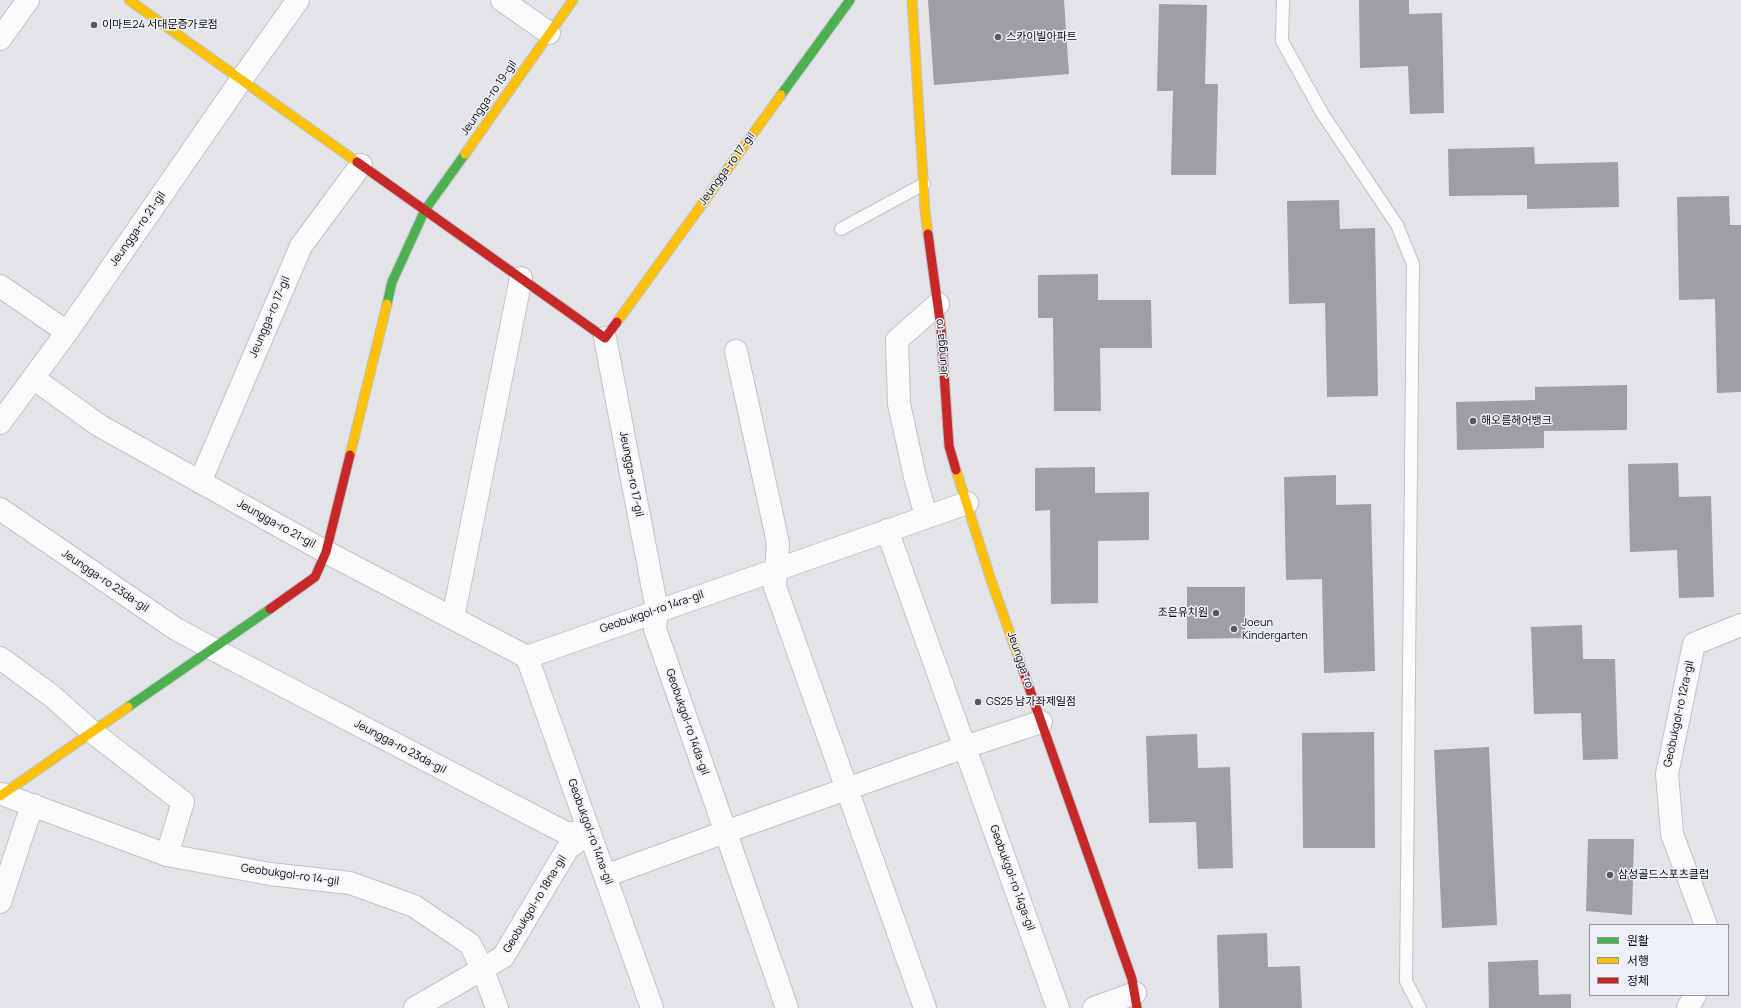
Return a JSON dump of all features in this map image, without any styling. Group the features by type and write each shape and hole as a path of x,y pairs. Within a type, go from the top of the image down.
{"street":[{"path":"0,39 28,0"},
{"path":"129,0 605,338"},
{"name":"Jeungga-ro 21-gil","path":"0,423 67,332 298,0"},
{"path":"502,0 550,33"},
{"name":"Jeungga-ro 19-gil","path":"425,210 573,0"},
{"name":"Jeungga-ro 17-gil","path":"657,610 605,338 850,0"},
{"name":"Jeungga-ro","path":"912,0 925,210 942,329 949,446 991,580 1132,979 1136,1001"},
{"name":"Jeungga-ro 17-gil","path":"200,482 301,246 362,165"},
{"path":"1,794 213,649 315,577 326,552 392,282 425,210"},
{"path":"453,618 522,278"},
{"path":"0,286 67,332"},
{"name":"Jeungga-ro","path":"926,516 915,476 899,404 897,340 938,304"},
{"path":"736,351 778,543 775,587 846,790 925,1008"},
{"name":"Jeungga-ro 21-gil","path":"33,378 100,426 326,552 527,657"},
{"name":"Geobukgol-ro 14ra-gil","path":"527,657 657,610 967,503"},
{"name":"Jeungga-ro 23da-gil","path":"0,509 176,629 566,833 590,833"},
{"path":"887,530 965,747"},
{"name":"Geobukgol-ro 14da-gil","path":"657,610 655,629 725,832"},
{"name":"Geobukgol-ro 12ra-gil","path":"1706,924 1672,834 1667,774 1694,644 1741,625"},
{"name":"Geobukgol-ro 14na-gil","path":"527,657 652,1008"},
{"path":"0,658 52,696 91,732 183,802 168,855"},
{"path":"605,876 965,747 1041,722"},
{"name":"Geobukgol-ro 14ga-gil","path":"965,747 1058,1008"},
{"name":"Geobukgol-ro 14-gil","path":"1,794 168,855 270,874 350,883 414,906 470,944 483,970 497,1008"},
{"path":"0,902 27,820 34,805"},
{"path":"725,832 787,1008"},
{"name":"Geobukgol-ro 18na-gil","path":"415,1008 483,970 503,957 568,848 590,833"},
{"path":"1688,1008 1694,996"},
{"path":"1094,1008 1136,1001"}],"lane":[{"path":"1283,0 1282,40 1322,114 1397,225 1413,264 1406,981 1420,1008"},
{"path":"841,229 924,184"}],"building":[{"name":"스카이빌아파트","path":"928,0 1064,0 1069,74 934,85"},
{"path":"1359,0 1409,0 1409,14 1442,13 1444,113 1410,114 1408,66 1360,68"},
{"path":"1159,4 1207,5 1205,84 1218,84 1216,175 1171,175 1173,91 1157,91"},
{"path":"1534,147 1535,164 1618,162 1619,207 1527,209 1527,195 1449,196 1448,149"},
{"path":"1729,196 1730,225 1741,225 1741,392 1717,393 1715,299 1679,300 1677,197"},
{"path":"1339,200 1340,229 1375,228 1378,396 1327,397 1325,303 1289,304 1287,201"},
{"path":"1098,274 1098,300 1151,300 1152,348 1100,348 1101,411 1054,411 1053,318 1038,318 1038,275"},
{"path":"1627,385 1627,430 1544,431 1544,448 1457,450 1456,402 1535,400 1535,387"},
{"path":"1678,463 1679,497 1711,496 1714,597 1679,598 1677,550 1630,552 1628,464"},
{"path":"1095,467 1095,493 1149,492 1149,540 1098,541 1098,603 1051,604 1050,510 1035,511 1035,468"},
{"path":"1336,475 1336,505 1371,504 1375,671 1324,673 1322,579 1286,580 1284,477"},
{"name":"조은유치원","path":"1187,587 1245,587 1245,638 1187,639"},
{"path":"1582,625 1583,659 1615,659 1618,759 1583,760 1581,713 1534,714 1531,627"},
{"path":"1374,732 1375,848 1303,848 1302,733"},
{"path":"1197,734 1198,768 1230,767 1233,868 1198,869 1196,822 1149,823 1146,736"},
{"path":"1489,747 1497,925 1442,928 1434,750"},
{"name":"삼성골드스포츠클럽","path":"1588,839 1634,839 1632,915 1586,911"},
{"path":"1267,933 1268,967 1300,966 1302,1008 1219,1008 1217,935"},
{"path":"1538,960 1539,995 1571,994 1571,1008 1489,1008 1488,962"}],"traffic: fast":[{"path":"781,95 850,0"},
{"path":"387,304 392,282 425,210 465,154"},
{"path":"128,707 270,609"}],"traffic: slow":[{"path":"129,0 357,162"},
{"path":"465,154 573,0"},
{"path":"912,0 925,210 928,234"},
{"path":"617,322 781,95"},
{"path":"350,455 387,304"},
{"path":"956,470 991,580 1019,659"},
{"path":"0,796 128,707"}],"traffic: jam":[{"path":"357,162 605,338 617,322"},
{"path":"928,234 941,329 949,446 956,470"},
{"path":"270,609 315,577 326,552 350,455"},
{"path":"1019,659 1132,979 1137,1008"}],"place":[{"name":"이마트24 서대문증가로점","path":"94,25"},
{"name":"스카이빌아파트","path":"998,37"},
{"name":"해오름헤어뱅크","path":"1473,421"},
{"name":"조은유치원","path":"1216,613"},
{"name":"Joeun Kindergarten","path":"1234,629"},
{"name":"GS25 남가좌제일점","path":"978,702"},
{"name":"삼성골드스포츠클럽","path":"1610,875"}]}
